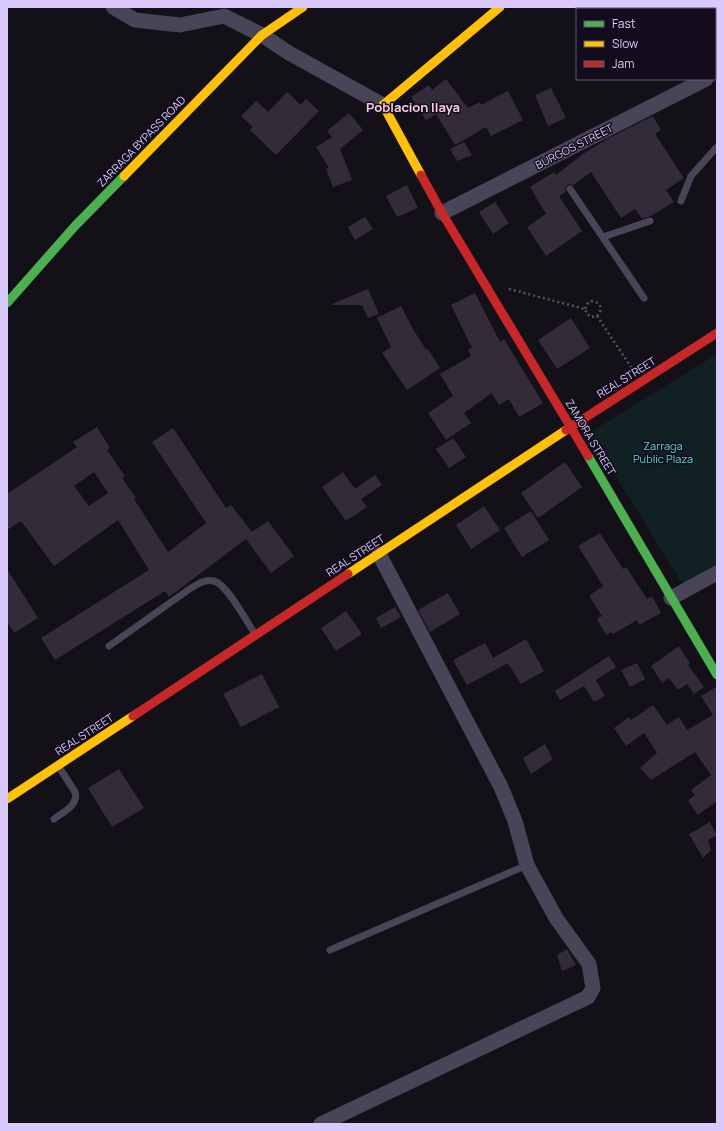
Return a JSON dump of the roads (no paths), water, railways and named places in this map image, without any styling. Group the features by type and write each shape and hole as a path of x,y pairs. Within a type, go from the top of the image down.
{"main road":[{"name":"ZARRAGA BYPASS ROAD","path":"7,303 75,226 262,35 303,7"},
{"path":"383,105 500,7"},
{"name":"ZAMORA STREET","path":"383,105 442,213 571,426 717,675"},
{"name":"REAL STREET","path":"7,799 571,426 717,333"}],"street":[{"path":"113,7 135,20 180,25 221,14 262,35 289,53 383,105"},
{"name":"BURGOS STREET","path":"442,213 704,80"},
{"path":"321,1124 588,997 593,988 590,964 556,918 527,865 515,821 501,787 379,554"},
{"path":"671,598 717,573"}],"lane":[{"path":"680,201 691,176 716,148"},
{"path":"570,189 644,298"},
{"path":"602,237 650,222"},
{"path":"109,646 203,581 215,581 227,590 256,635"},
{"path":"54,819 75,803 77,796 58,766"},
{"path":"330,950 527,865"}],"district":[{"name":"Poblacion Ilaya","path":"413,107"}],"park label":[{"name":"Zarraga Public Plaza","path":"663,451"}]}
